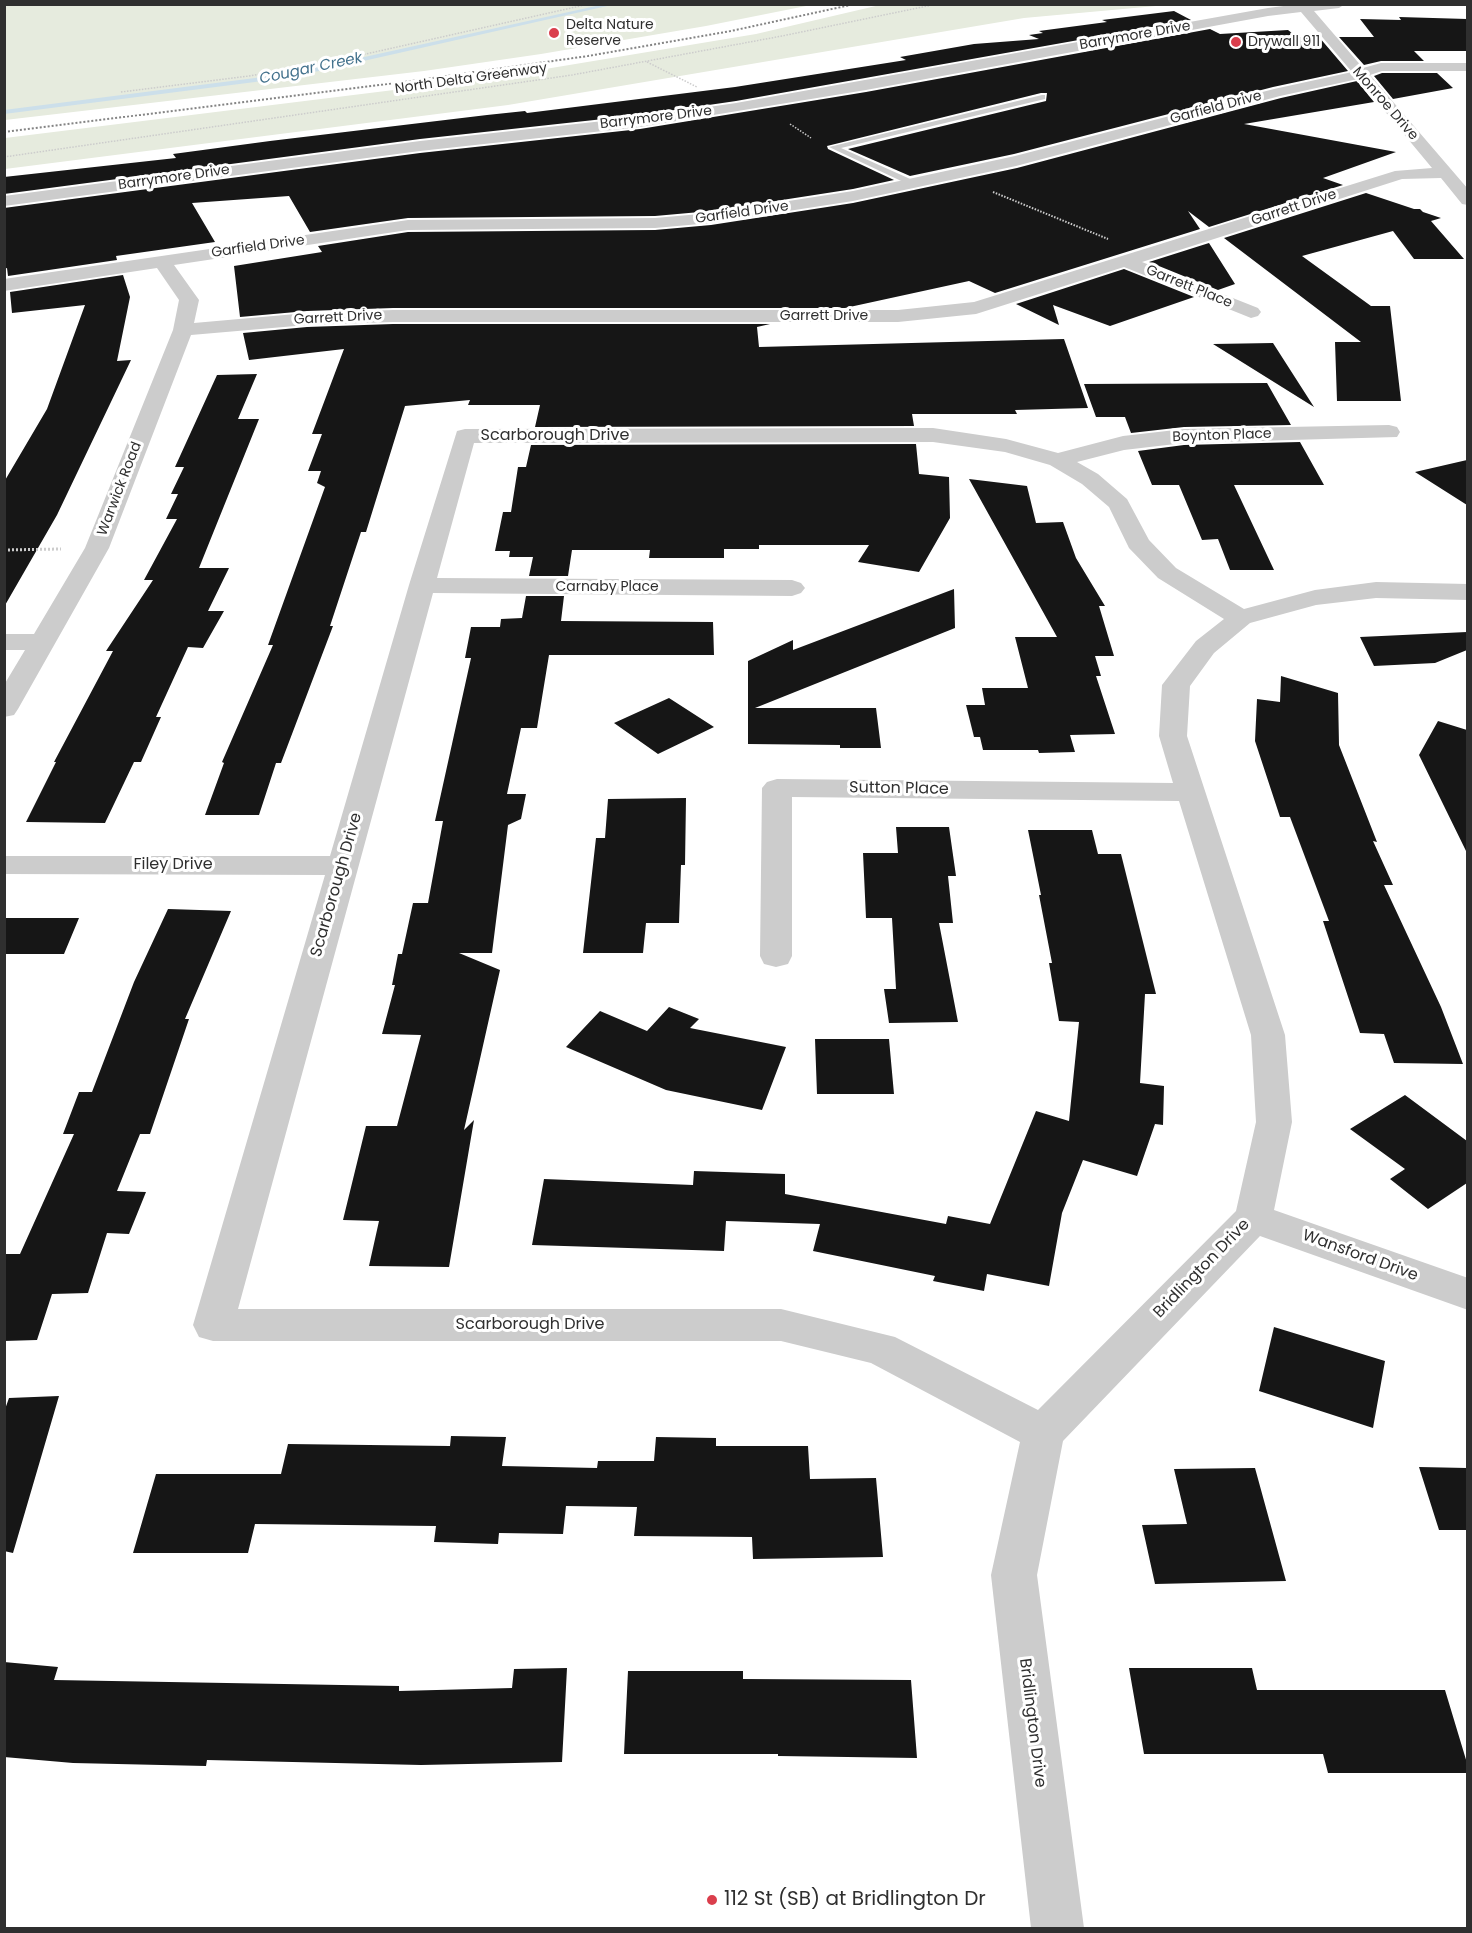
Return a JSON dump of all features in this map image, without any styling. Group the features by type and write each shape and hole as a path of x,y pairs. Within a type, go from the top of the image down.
{"street":[{"name":"Barrymore Drive","path":"4,201 420,146 640,122 715,111 866,86 1268,12 1339,4"},
{"name":"Monroe Drive","path":"1304,8 1467,200"},
{"name":"Garfield Drive","path":"4,285 408,225 655,223 711,218 853,196 1016,161 1279,92 1344,80 1381,67 1467,67"},
{"name":"Garrett Drive","path":"183,330 307,319 393,316 898,316 976,308 1401,174 1444,173"},
{"name":"Warwick Road","path":"4,709 97,548 183,330 189,300 162,261"},
{"name":"Garrett Place","path":"1127,262 1251,312"},
{"name":"Boynton Place","path":"1058,460 1123,443 1184,436 1389,432"},
{"name":"Scarborough Drive","path":"1043,1433 880,1349 781,1325 213,1325 465,436 933,435 1006,446 1058,460 1090,478 1119,504 1138,543 1167,573 1240,618"},
{"name":"Carnaby Place","path":"422,585 792,588"},
{"name":"Bridlington Drive","path":"1057,1929 1014,1575 1043,1433 1253,1218 1261,1191 1274,1122 1268,1035 1173,736 1176,685 1205,647 1240,618 1315,598 1376,590 1467,592"},
{"path":"4,642 43,642"},
{"name":"Sutton Place","path":"776,956 777,788 1189,792"},
{"name":"Filey Drive","path":"4,865 342,866"},
{"name":"Wansford Drive","path":"1253,1218 1467,1294"}],"lane":[{"path":"914,183 833,147 1042,97"}],"path":[{"path":"121,92 249,76 348,58 589,4"},
{"name":"North Delta Greenway","path":"4,157 253,123 572,75 937,4"},
{"path":"647,61 672,75"},
{"path":"786,122 814,140"},
{"path":"987,190 1116,242"},
{"path":"4,550 69,549"}],"shaded area":[{"path":"4,5 811,5 706,26 424,71 5,120"},
{"path":"880,5 1167,5 1024,18 508,105 5,169 5,138 491,78 756,34"}],"building":[{"path":"1174,11 1191,20 736,101 640,115 420,139 4,194 4,177 176,158 173,154 270,141 487,115 525,111 527,113 735,87 906,60 900,57 974,44 1039,39 1029,35 1043,33 1039,31 1107,22 1102,20"},
{"path":"1399,17 1467,19 1467,51 1414,51 1424,61 1381,61 1364,65 1339,37 1374,37 1360,19 1401,20"},
{"path":"1210,29 1220,34 1288,30 1297,37 1319,37 1348,71 1273,87 1014,154 910,176 848,149 1046,101 1047,93 1041,93 827,146 828,149 894,180 853,189 711,211 655,216 408,218 310,232 289,196 192,203 215,242 116,256 117,260 8,276 7,268 4,269 4,208 420,153 640,129 866,92"},
{"path":"1382,73 1437,73 1453,88 1393,99 1374,76"},
{"path":"1357,81 1374,102 1244,124 1396,152 1323,178 1343,185 1209,227 1188,211 1200,229 995,293 969,281 845,308 393,308 307,311 240,317 234,266 322,252 318,246 408,232 655,230 711,225 853,203 1017,168 1281,98"},
{"path":"1366,193 1420,209 1441,218 1431,221 1464,259 1414,259 1393,231 1302,256 1371,306 1390,306 1401,401 1337,401 1335,342 1361,342 1224,238"},
{"path":"1209,243 1235,284 1218,290 1149,262"},
{"path":"1124,269 1194,297 1110,326 1053,305 1059,325 1016,304"},
{"path":"123,275 130,297 117,361 131,360 57,515 4,607 4,482 47,409 85,305 12,313 10,292"},
{"path":"393,324 770,324 757,327 759,347 1064,339 1088,408 1015,410 1017,414 912,414 914,426 535,427 540,405 468,405 470,400 405,406 366,532 361,532 330,626 333,626 281,763 276,763 259,815 205,815 224,763 222,762 273,645 268,645 325,487 317,483 321,471 308,471 322,434 312,434 344,349 249,360 243,333 307,327"},
{"path":"1273,343 1314,407 1213,344"},
{"path":"257,374 238,419 259,419 199,568 229,568 208,611 224,611 203,648 188,647 156,717 161,717 141,762 134,762 105,823 26,822 56,762 54,762 113,651 106,651 153,580 144,580 177,519 166,519 178,494 171,494 184,467 175,467 217,375"},
{"path":"1267,383 1291,425 1184,427 1131,433 1125,417 1096,417 1084,384"},
{"path":"1300,442 1324,485 1234,485 1274,570 1230,570 1218,539 1202,540 1179,485 1152,485 1138,451 1184,445"},
{"path":"916,444 919,474 949,477 950,518 919,572 858,562 869,545 759,545 759,549 724,549 724,558 649,558 650,550 572,550 568,576 529,576 533,557 509,557 510,551 495,551 503,512 511,512 518,467 526,467 531,445"},
{"path":"1467,460 1467,505 1415,472"},
{"path":"969,479 1027,486 1036,523 1063,522 1076,558 1105,606 1099,606 1114,656 1095,656 1101,676 1096,676 1115,734 1070,735 1075,752 1039,753 1038,750 983,750 980,737 974,737 966,705 985,705 982,688 1028,688 1015,637 1057,637"},
{"path":"954,589 955,628 755,708 876,708 881,748 748,744 748,661 793,640 793,650"},
{"path":"526,596 564,596 561,621 713,622 714,655 549,655 537,728 521,728 507,794 526,794 521,819 508,825 492,953 459,953 500,970 464,1130 474,1120 449,1267 369,1266 379,1221 343,1220 366,1126 397,1126 421,1035 382,1034 395,985 392,985 398,954 402,954 413,903 428,903 443,821 435,821 471,658 465,658 471,627 500,627 501,619 522,618"},
{"path":"1467,632 1467,650 1435,663 1374,666 1360,637"},
{"path":"1281,676 1338,693 1339,745 1377,842 1373,841 1393,885 1384,885 1441,1007 1463,1064 1394,1063 1384,1034 1360,1033 1323,921 1329,921 1290,817 1280,817 1255,741 1257,699 1280,702"},
{"path":"669,698 714,727 658,754 614,723"},
{"path":"1438,721 1467,730 1467,853 1419,755"},
{"path":"686,798 685,865 681,865 679,923 646,923 643,953 583,953 596,838 605,838 608,799"},
{"path":"896,827 949,827 956,876 948,876 953,923 939,923 958,1022 889,1023 884,989 896,989 892,918 866,918 863,853 898,853"},
{"path":"1028,830 1092,830 1098,854 1121,854 1156,994 1145,994 1140,1083 1164,1086 1163,1125 1155,1124 1137,1176 1083,1160 1062,1213 1049,1286 987,1274 984,1291 933,1281 935,1276 813,1251 820,1224 726,1221 724,1251 532,1245 544,1179 693,1185 694,1171 785,1174 785,1194 946,1224 948,1216 990,1224 1036,1111 1069,1121 1079,1022 1059,1021 1049,963 1052,963 1039,895 1041,895"},
{"path":"168,909 231,911 185,1019 189,1019 150,1134 140,1134 117,1191 146,1192 129,1234 107,1233 88,1293 52,1294 37,1340 4,1341 4,1254 20,1254 74,1134 63,1134 79,1092 92,1092 134,982"},
{"path":"4,918 79,918 64,954 4,954"},
{"path":"669,1007 699,1019 690,1028 786,1047 762,1110 666,1090 566,1047 600,1011 647,1031"},
{"path":"815,1039 889,1039 894,1094 817,1094"},
{"path":"1405,1095 1467,1141 1467,1183 1428,1209 1390,1179 1405,1169 1350,1129"},
{"path":"1274,1327 1385,1361 1373,1428 1259,1391"},
{"path":"59,1396 13,1553 4,1551 4,1412 9,1398"},
{"path":"451,1436 506,1437 502,1466 597,1468 598,1461 654,1461 656,1437 716,1438 716,1446 808,1446 810,1479 876,1478 883,1557 753,1559 752,1537 634,1536 637,1507 566,1506 563,1534 499,1533 498,1544 434,1542 436,1526 255,1524 248,1553 133,1553 156,1474 281,1474 288,1444 450,1446"},
{"path":"1419,1467 1467,1468 1467,1530 1439,1530"},
{"path":"1255,1468 1286,1581 1155,1584 1142,1525 1187,1524 1174,1469"},
{"path":"4,1662 58,1667 54,1680 399,1686 399,1691 512,1688 514,1669 567,1668 562,1762 421,1765 207,1760 206,1766 73,1763 4,1757"},
{"path":"1129,1668 1252,1668 1257,1690 1445,1690 1467,1763 1467,1773 1328,1773 1323,1754 1144,1754"},
{"path":"628,1671 743,1671 743,1679 911,1680 917,1758 778,1756 778,1754 624,1754"}],"waterway":[{"name":"Cougar Creek","path":"4,112 255,80 319,69 614,4"}],"railway":[{"path":"4,132 404,82 588,56 731,31 855,4"}],"place":[{"name":"Delta Nature Reserve","path":"554,33"},
{"name":"Drywall 911","path":"1236,42"},
{"name":"112 St (SB) at Bridlington Dr","path":"712,1900"}]}
